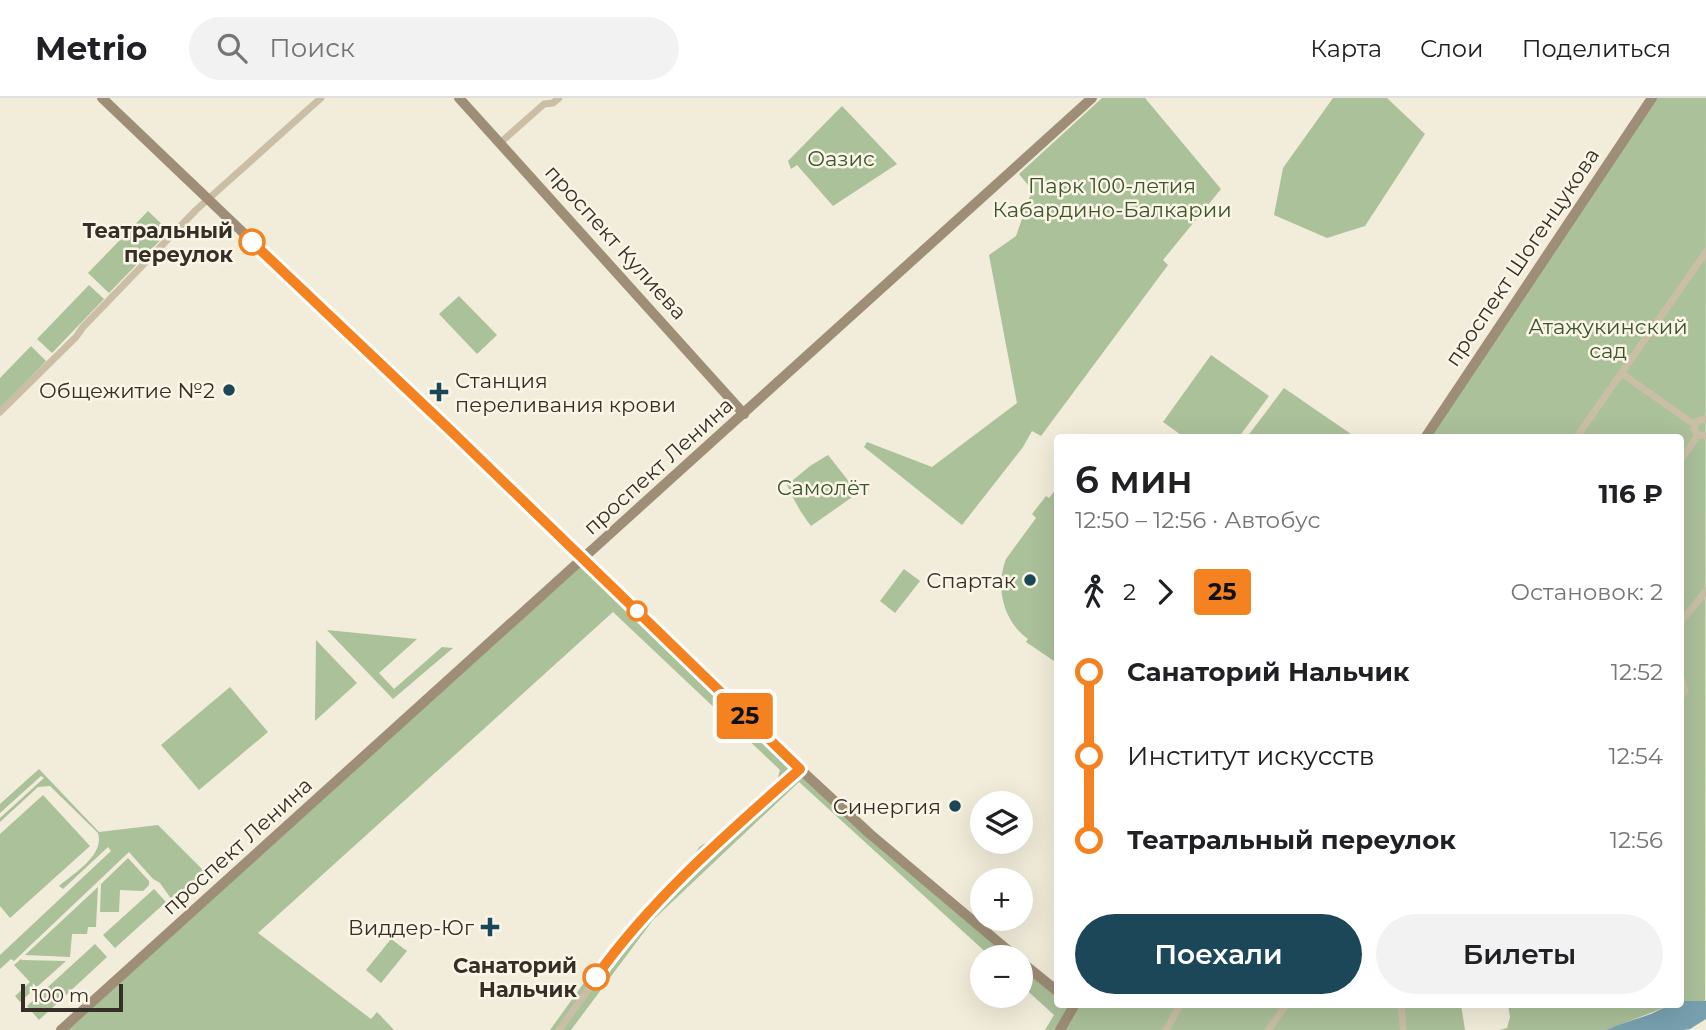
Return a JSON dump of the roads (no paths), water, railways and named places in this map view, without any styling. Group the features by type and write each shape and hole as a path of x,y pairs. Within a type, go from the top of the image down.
{"main road":[{"path":"102,98 800,769 895,856 1002,945"},
{"name":"проспект Кулиева","path":"459,98 744,414"},
{"name":"проспект Ленина","path":"61,1030 1092,98"},
{"name":"проспект Шогенцукова","path":"1427,434 1652,98"},
{"path":"1033,972 1054,989"},
{"path":"1060,1030 1073,1008"}],"street":[{"path":"0,412 76,337 196,210 321,98"},
{"path":"500,143 544,104 553,103 559,98"},
{"path":"1579,434 1706,251 1705,242"},
{"path":"1620,373 1695,425 1702,435 1684,456"},
{"path":"1695,425 1699,419 1706,418"},
{"path":"1684,617 1706,591"},
{"path":"559,1030 633,928 693,867 800,769"},
{"path":"1166,1030 1179,1008"},
{"path":"1268,1030 1284,1008"},
{"path":"1401,1008 1403,1027"}],"water":[{"path":"1684,1001 1706,1001 1706,1019 1690,1029 1606,1030 1663,1008 1684,1008"}],"place":[{"name":"Театральный переулок","path":"252,242"},
{"name":"Общежитие №2","path":"229,390"},
{"name":"Станция переливания крови","path":"439,392"},
{"name":"Спартак","path":"1030,580"},
{"name":"Синергия","path":"955,806"},
{"name":"Виддер-Юг","path":"490,927"},
{"name":"Санаторий Нальчик","path":"596,977"}],"park label":[{"name":"Оазис","path":"841,158"},
{"name":"Парк 100-летия Кабардино-Балкарии","path":"1112,197"},
{"name":"Атажукинский сад","path":"1608,338"},
{"name":"Самолёт","path":"823,487"}]}
